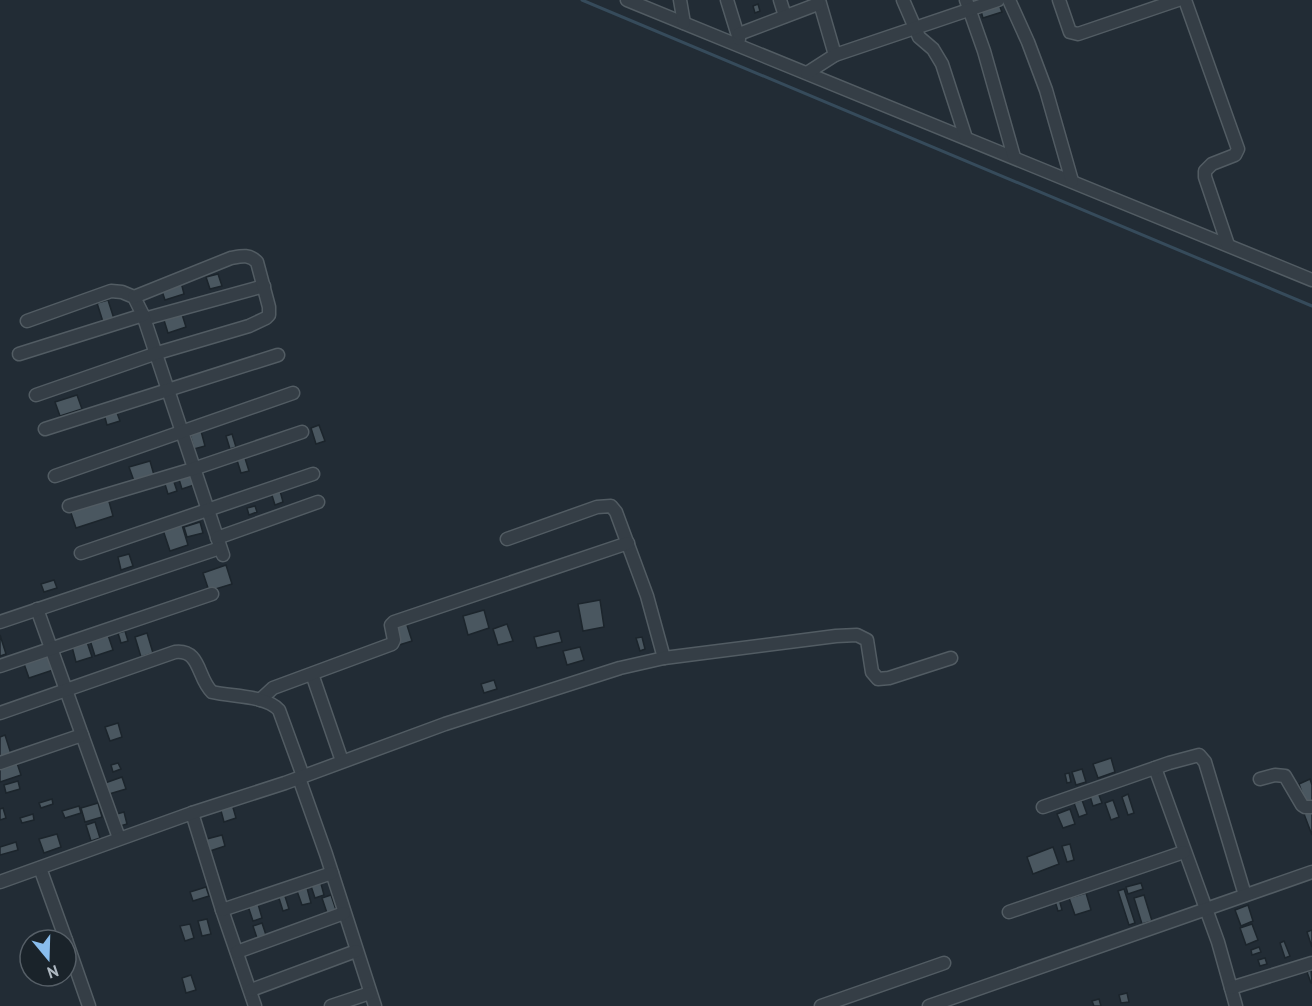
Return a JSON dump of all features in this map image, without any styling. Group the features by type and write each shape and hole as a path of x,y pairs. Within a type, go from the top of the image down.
{"street":[{"path":"627,0 684,23 739,40 807,73 1312,280"},
{"path":"680,0 684,23"},
{"path":"728,0 739,40"},
{"path":"780,0 785,16"},
{"path":"903,0 919,37 938,56 954,96 966,138"},
{"path":"807,73 835,55 914,28 967,5 998,0"},
{"path":"1008,0 1028,42 1046,90 1072,181"},
{"path":"1059,0 1068,28 1078,34 1178,0"},
{"path":"1185,0 1238,149 1235,155 1212,164 1205,171 1228,246"},
{"path":"739,40 818,2 835,55"},
{"path":"967,5 984,51 1014,157"},
{"path":"36,394 154,354 249,326 269,315 257,262 252,257 231,258 134,297"},
{"path":"19,354 143,317 264,286"},
{"path":"27,321 111,291 122,292 134,297 143,317 220,547"},
{"path":"45,429 278,355"},
{"path":"55,476 293,393"},
{"path":"69,506 193,469 302,432"},
{"path":"81,553 313,474"},
{"path":"0,622 220,547 318,502"},
{"path":"507,539 597,507 608,506 616,512 647,596 664,658"},
{"path":"260,699 273,688 392,644 394,640 391,625 394,622 628,543"},
{"path":"0,666 212,594"},
{"path":"37,609 119,838"},
{"path":"0,882 445,724 602,673 664,658 790,641 857,635 867,640 872,672 878,679 890,678 951,658"},
{"path":"0,713 183,651 193,657 205,683 212,692 269,701 279,710 375,1006"},
{"path":"312,674 342,761"},
{"path":"0,763 82,735"},
{"path":"1043,807 1194,755 1203,758 1245,895"},
{"path":"1155,768 1205,909 1236,1006"},
{"path":"1260,779 1282,775 1288,780 1302,805 1312,807"},
{"path":"192,813 255,1006"},
{"path":"1009,912 1184,852"},
{"path":"40,868 62,928"},
{"path":"929,1006 949,1003 1312,872"},
{"path":"222,910 332,873"},
{"path":"237,952 344,913"},
{"path":"251,990 356,951"},
{"path":"821,1006 944,963"},
{"path":"1231,988 1312,963"},
{"path":"78,974 89,1006"},
{"path":"332,1006 370,993"}],"building":[{"path":"998,2 1002,12 983,18 980,8"},
{"path":"758,4 760,11 755,13 753,6"},
{"path":"218,274 222,286 210,289 206,277"},
{"path":"181,282 184,294 165,300 161,288"},
{"path":"108,300 115,322 104,325 97,303"},
{"path":"181,311 186,327 168,333 163,317"},
{"path":"77,395 82,409 60,416 55,402"},
{"path":"116,410 120,421 107,425 104,414"},
{"path":"319,425 325,441 316,444 311,428"},
{"path":"201,431 205,446 194,449 190,434"},
{"path":"232,434 236,447 230,449 226,436"},
{"path":"244,455 249,471 241,473 236,457"},
{"path":"150,461 154,475 134,481 129,467"},
{"path":"190,472 194,485 182,489 178,476"},
{"path":"173,479 177,491 168,494 164,481"},
{"path":"279,487 283,502 275,505 270,489"},
{"path":"108,498 113,516 76,528 70,510"},
{"path":"255,506 257,512 249,515 247,508"},
{"path":"200,522 203,533 187,537 184,527"},
{"path":"182,525 188,545 170,551 163,530"},
{"path":"129,554 133,566 121,570 118,557"},
{"path":"226,565 232,584 209,591 203,573"},
{"path":"54,580 57,588 44,592 41,584"},
{"path":"600,600 604,627 583,631 578,604"},
{"path":"484,610 489,628 468,635 463,616"},
{"path":"406,622 412,641 399,645 393,625"},
{"path":"507,624 513,641 498,645 493,629"},
{"path":"125,631 128,641 121,643 118,633"},
{"path":"559,631 562,642 537,648 534,637"},
{"path":"107,632 113,650 95,656 89,637"},
{"path":"147,633 153,653 141,657 135,637"},
{"path":"0,635 6,654 0,656"},
{"path":"642,637 645,649 640,651 636,638"},
{"path":"86,639 92,657 76,662 71,643"},
{"path":"580,647 584,660 567,665 563,651"},
{"path":"48,653 53,670 29,678 23,661"},
{"path":"494,680 497,689 484,693 481,684"},
{"path":"118,723 122,737 110,741 105,727"},
{"path":"5,735 11,754 0,758 0,737"},
{"path":"1111,758 1115,772 1098,778 1093,764"},
{"path":"16,760 21,775 0,782 0,765"},
{"path":"118,763 121,769 113,772 111,765"},
{"path":"1082,769 1086,782 1076,785 1072,772"},
{"path":"1069,773 1071,782 1067,783 1065,774"},
{"path":"122,777 126,789 109,794 105,783"},
{"path":"1310,779 1312,802 1306,804 1299,784"},
{"path":"18,781 20,789 6,793 4,785"},
{"path":"1097,790 1102,803 1093,806 1089,793"},
{"path":"1128,794 1134,813 1128,815 1122,797"},
{"path":"52,799 53,804 41,808 39,803"},
{"path":"1082,800 1087,814 1079,817 1074,803"},
{"path":"1113,800 1119,817 1111,820 1105,803"},
{"path":"98,803 102,817 85,822 81,808"},
{"path":"232,804 236,818 224,822 220,807"},
{"path":"79,806 81,813 65,818 62,811"},
{"path":"3,808 6,818 0,820 0,809"},
{"path":"1070,809 1075,824 1063,828 1057,814"},
{"path":"1312,811 1312,835 1304,814"},
{"path":"124,812 127,824 117,827 113,815"},
{"path":"33,814 34,820 22,823 20,818"},
{"path":"95,822 100,838 91,841 86,825"},
{"path":"57,834 61,847 44,853 39,839"},
{"path":"222,835 225,846 207,852 203,840"},
{"path":"16,842 18,850 0,855 0,847"},
{"path":"1070,844 1074,860 1067,862 1062,846"},
{"path":"1053,847 1059,864 1033,874 1027,857"},
{"path":"320,880 324,895 315,898 310,883"},
{"path":"1141,883 1143,889 1128,894 1126,887"},
{"path":"206,887 209,896 193,901 190,892"},
{"path":"307,888 311,903 302,905 297,891"},
{"path":"1124,889 1135,923 1129,925 1118,891"},
{"path":"284,893 289,909 283,911 278,895"},
{"path":"1086,893 1091,910 1075,915 1069,898"},
{"path":"331,895 336,910 327,913 322,898"},
{"path":"1144,895 1152,921 1142,924 1134,898"},
{"path":"1059,899 1062,910 1058,911 1055,901"},
{"path":"258,904 262,918 253,921 248,906"},
{"path":"1248,905 1253,921 1241,926 1235,910"},
{"path":"207,919 211,934 202,936 198,921"},
{"path":"262,923 267,938 258,941 253,926"},
{"path":"190,924 194,938 185,941 180,926"},
{"path":"1252,924 1258,940 1246,945 1240,928"},
{"path":"1312,930 1312,947 1307,932"},
{"path":"1284,941 1290,956 1285,958 1280,943"},
{"path":"1259,947 1261,952 1252,955 1251,950"},
{"path":"1265,958 1267,964 1260,966 1258,960"},
{"path":"1311,970 1312,983 1307,972"},
{"path":"191,975 196,990 186,993 182,978"},
{"path":"1127,993 1129,1002 1121,1003 1119,995"},
{"path":"1099,999 1101,1006 1094,1006 1092,1001"}],"waterway":[{"path":"582,0 1312,306"}]}
